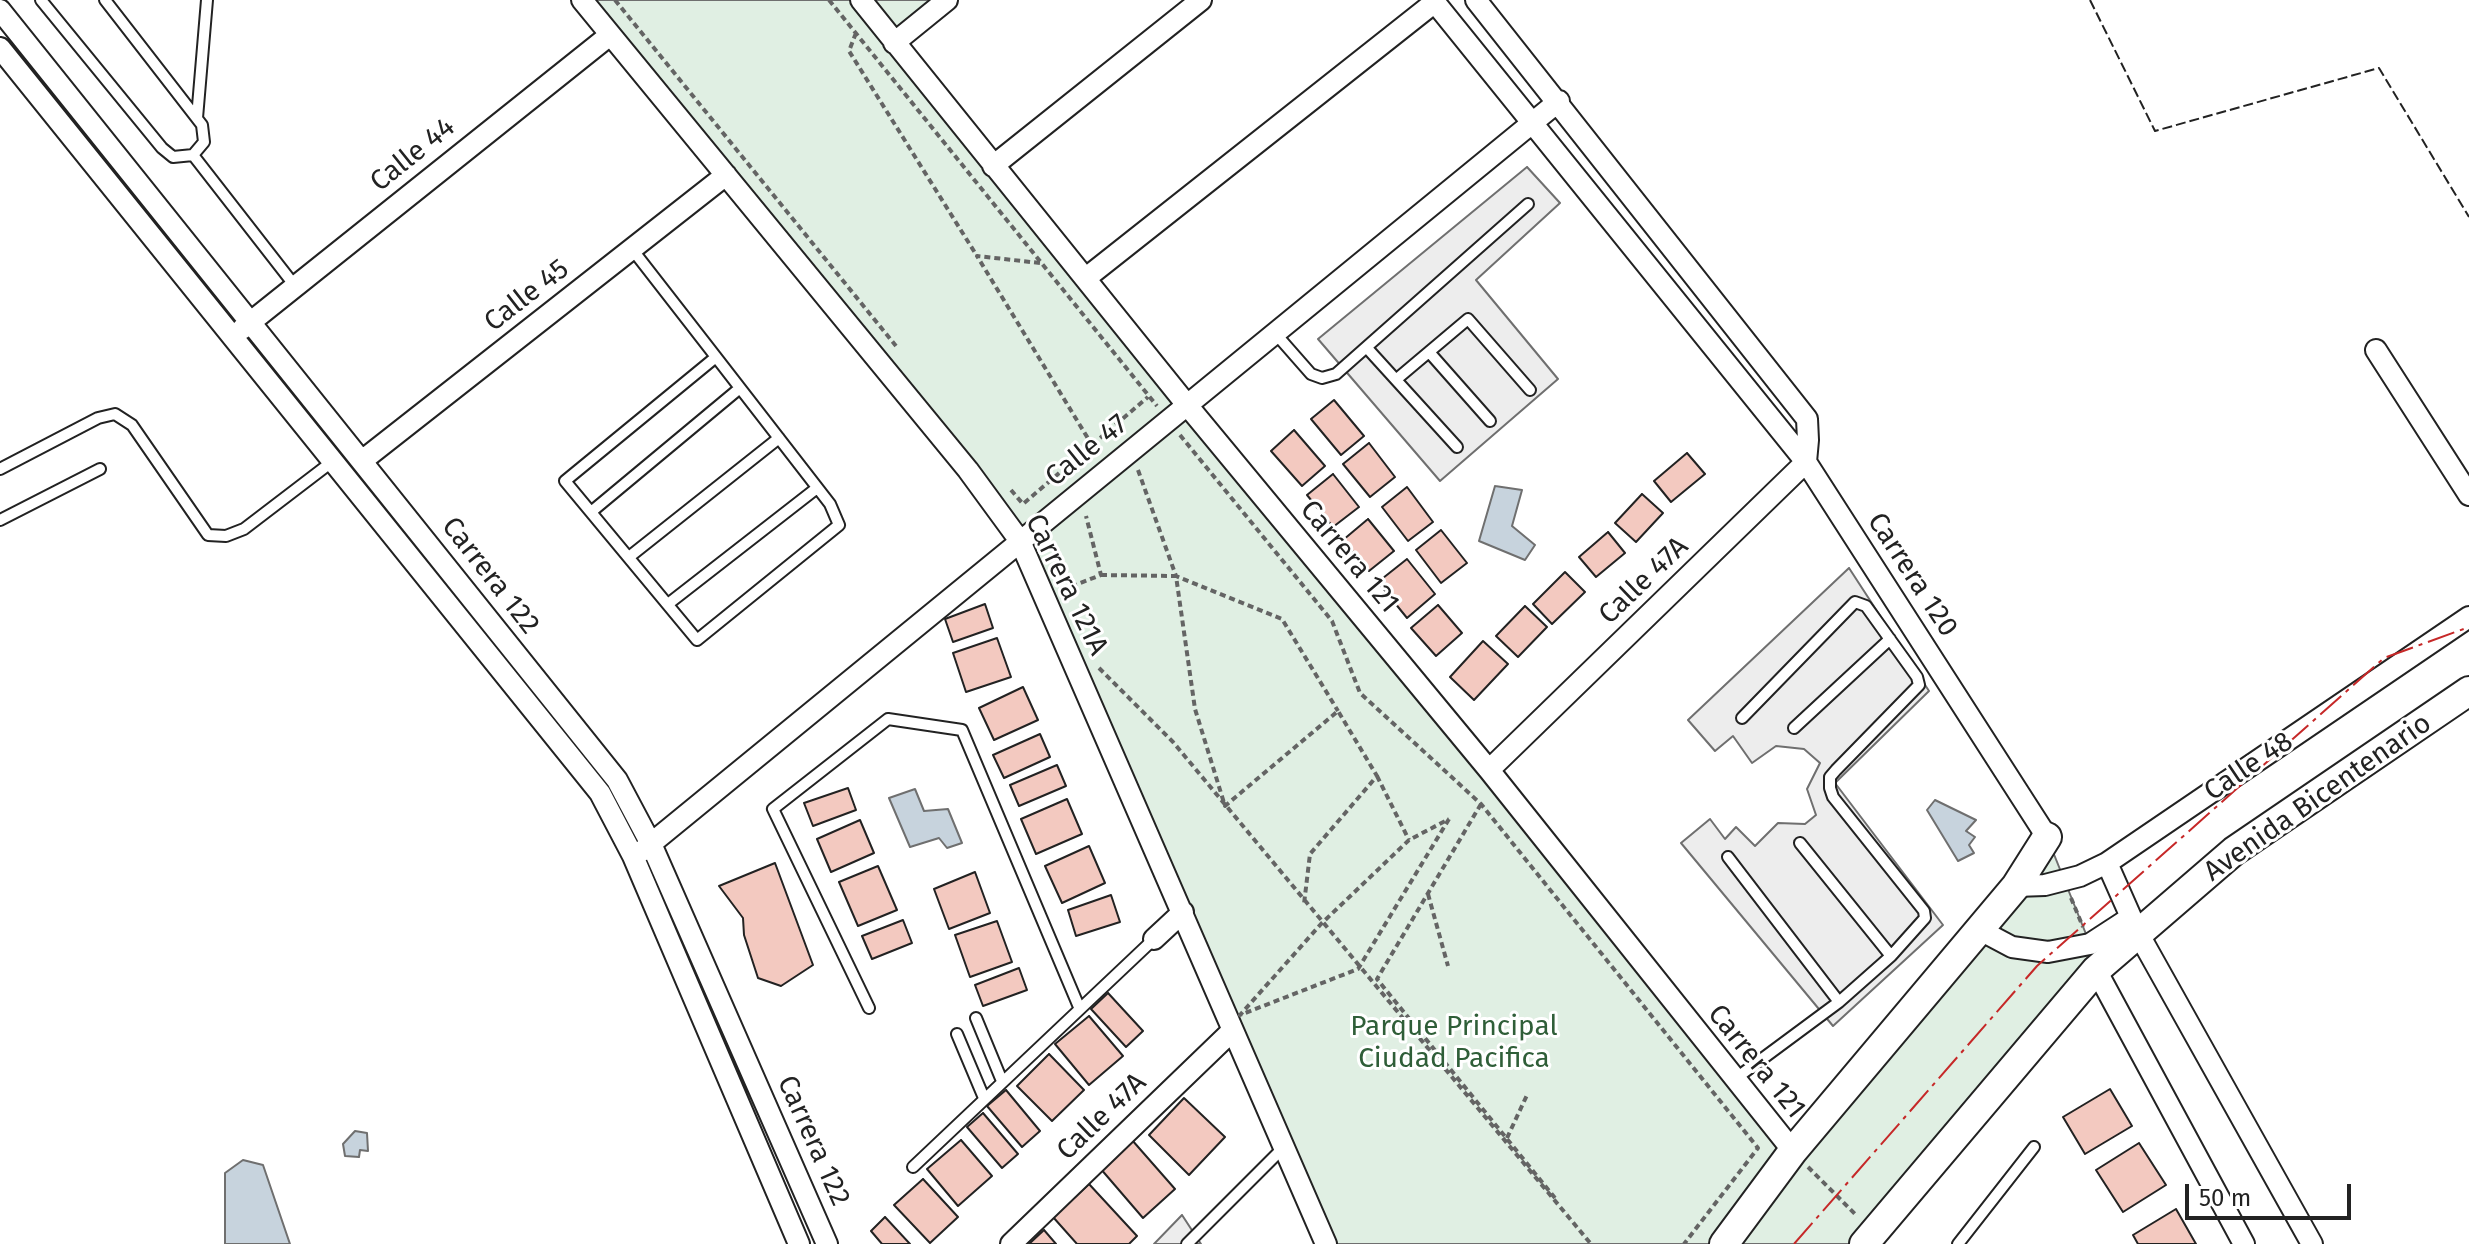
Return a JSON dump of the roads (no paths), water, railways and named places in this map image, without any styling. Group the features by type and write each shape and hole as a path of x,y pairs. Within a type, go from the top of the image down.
{"main road":[{"name":"Avenida Bicentenario","path":"2093,957 2234,851 2467,688"},
{"path":"1724,1244 1793,1151 2016,886 2047,837"},
{"path":"1869,1238 2093,957"}],"street":[{"name":"Carrera 121A","path":"582,0 968,470 1020,541 1183,912 1236,1023 1326,1244"},
{"name":"Carrera 121","path":"861,0 1086,278 1187,415 1489,770 1793,1151"},
{"path":"894,43 947,0"},
{"path":"993,166 1201,0"},
{"path":"1476,0 1559,101 1807,419 1806,462"},
{"path":"1086,278 1434,1"},
{"name":"Carrera 120","path":"1434,1 1806,462 2047,837"},
{"name":"Carrera 122","path":"0,10 617,780 652,846 827,1244"},
{"name":"Calle 44","path":"234,336 610,35"},
{"name":"Carrera 122","path":"0,48 600,793 633,856 799,1244"},
{"name":"Calle 47","path":"633,856 652,846 1020,541 1187,415 1275,333 1559,101"},
{"name":"Calle 45","path":"363,460 726,175"},
{"path":"2376,350 2469,495"},
{"name":"Calle 47A","path":"1489,770 1806,462"},
{"name":"Calle 48","path":"2016,886 2063,880 2107,863 2469,617"},
{"path":"2107,863 2134,926 2312,1244"},
{"path":"1154,939 1183,912"},
{"path":"1980,930 2012,947 2093,957 2244,1244"},
{"name":"Calle 47A","path":"1011,1244 1236,1023"}],"lane":[{"path":"41,0 162,148 180,159 193,155 204,142 202,125 105,0"},
{"path":"197,118 207,0"},
{"path":"193,155 295,286"},
{"path":"1275,333 1311,374 1322,378 1336,374 1528,204"},
{"path":"632,249 716,357 740,388 779,438 817,488 839,525 697,640 565,481 716,357"},
{"path":"1398,378 1468,319 1530,390"},
{"path":"1367,348 1398,378 1457,447"},
{"path":"1429,352 1490,421"},
{"path":"591,512 740,388"},
{"path":"0,469 98,418 115,414 132,425 208,535 226,536 244,529 334,459"},
{"path":"629,557 779,438"},
{"path":"0,520 100,469"},
{"path":"668,604 817,488"},
{"path":"1734,1080 1839,1002 1891,956 1922,925 1924,911 1830,788 1830,777 1836,770 1919,685 1866,606 1855,602 1742,718"},
{"path":"1794,728 1890,639"},
{"path":"869,1008 773,809 888,719 962,730 1079,1007"},
{"path":"1800,843 1891,956"},
{"path":"1728,857 1839,1002"},
{"path":"913,1167 1154,939"},
{"path":"976,1018 1002,1081"},
{"path":"957,1034 984,1098"},
{"path":"1187,1244 1284,1147"},
{"path":"1958,1244 2034,1147"}],"park label":[{"name":"Parque Principal Ciudad Pacifica","path":"1454,1043"}]}
